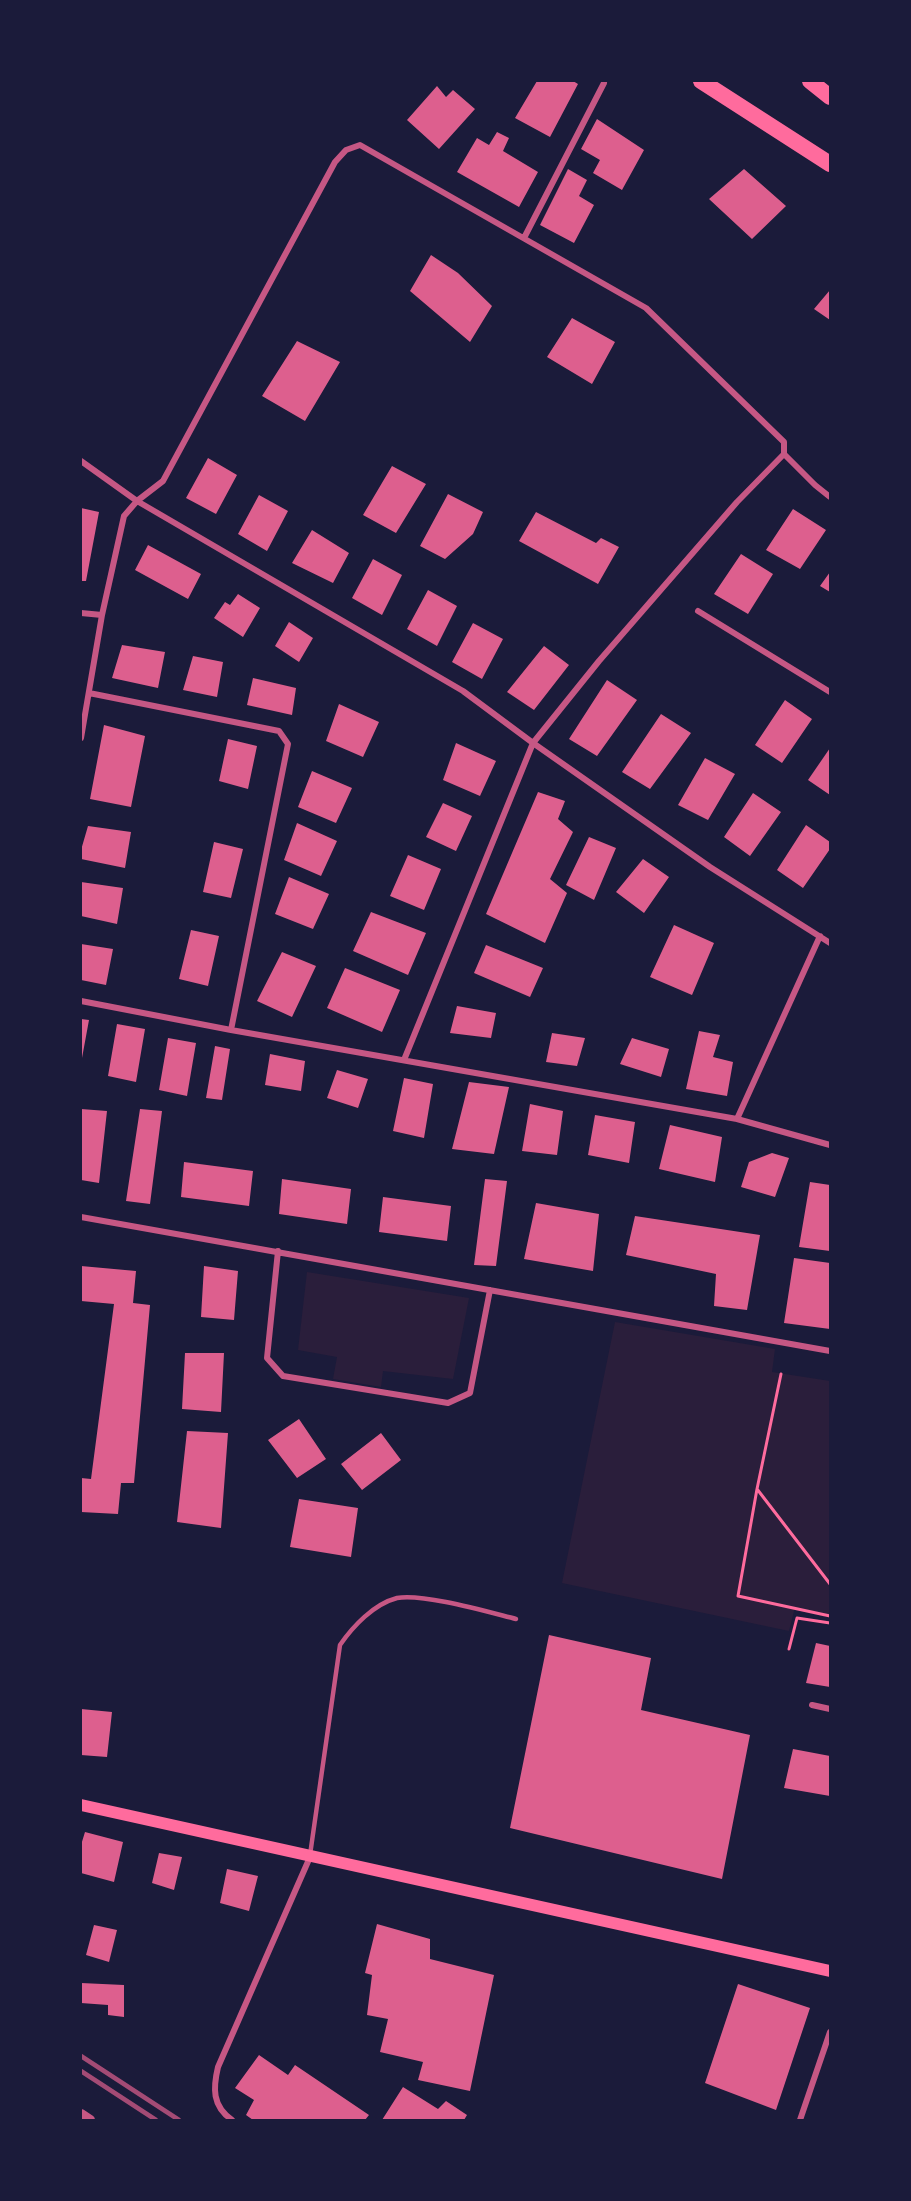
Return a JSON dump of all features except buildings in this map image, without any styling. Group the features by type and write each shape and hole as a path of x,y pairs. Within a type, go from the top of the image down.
{"highway":[{"path":"701,81 830,164"},
{"path":"810,81 830,97"}],"main road":[{"path":"81,1804 310,1857 830,1971"}],"street":[{"path":"524,238 604,82"},
{"path":"81,738 102,615 124,516 137,501 163,481 335,162 346,150 360,146 646,308 784,442 784,453 737,502 599,661 533,743 404,1060"},
{"path":"784,453 830,497"},
{"path":"81,461 137,501 463,691 710,867 830,943"},
{"path":"699,611 830,692"},
{"path":"81,613 102,615"},
{"path":"89,693 279,731 288,744 231,1030"},
{"path":"737,1119 820,936"},
{"path":"81,1001 231,1030 737,1119 830,1145"},
{"path":"81,1217 830,1351"},
{"path":"278,1251 267,1358 283,1376 448,1403 470,1392 490,1290"},
{"path":"812,1706 830,1709"},
{"path":"232,2120 217,2104 213,2089 218,2067 310,1857"},
{"path":"800,2120 830,2032"},
{"path":"81,2114 90,2120"}],"lane":[{"path":"310,1857 340,1645 353,1627 368,1614 395,1599 413,1596 516,1618"}],"path":[{"path":"782,1374 757,1489 738,1596 830,1616"},
{"path":"757,1489 830,1584"},
{"path":"789,1649 797,1618 830,1623"}],"shaded area":[{"path":"307,1272 469,1298 453,1379 383,1371 381,1387 333,1379 337,1357 298,1350"},
{"path":"615,1322 775,1349 772,1372 830,1381 830,1615 795,1607 789,1631 562,1583"}],"railway":[{"path":"81,2056 179,2120"},
{"path":"81,2071 156,2120"}]}
